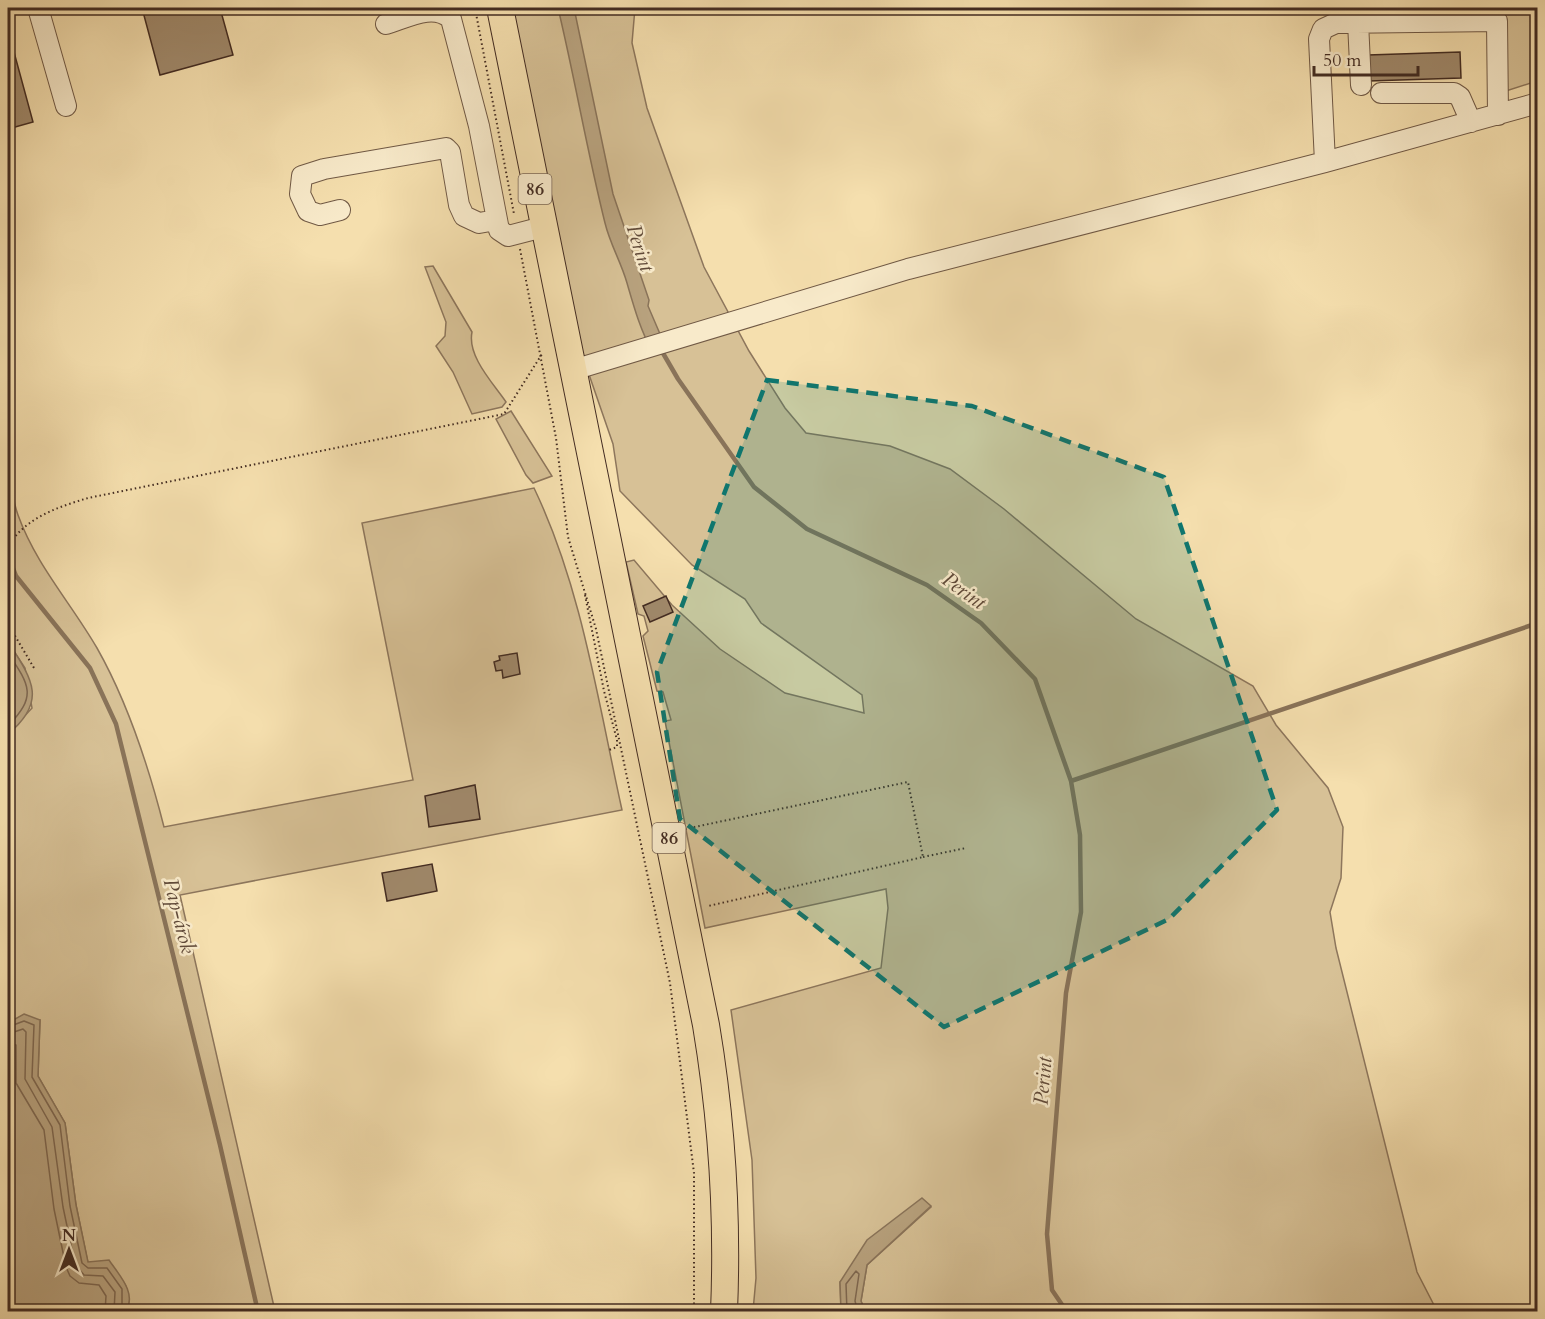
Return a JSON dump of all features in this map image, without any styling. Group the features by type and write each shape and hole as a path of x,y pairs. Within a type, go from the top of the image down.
{"main road":[{"name":"86","path":"500,8 711,1052 724,1173 724,1311"}],"street":[{"path":"38,8 66,106"},
{"path":"386,24 421,10 445,14 454,27 461,63 479,126 499,230 508,236 543,227"},
{"path":"1324,162 1320,32 1336,23 1497,14 1498,115"},
{"path":"1358,22 1361,85"},
{"path":"1381,93 1454,93 1460,97 1471,122"},
{"path":"573,369 621,357 908,269 1324,162 1538,103"},
{"path":"340,210 320,215 308,211 300,194 302,176 324,169 446,148 450,152 459,205 464,216 478,223 496,220"}],"path":[{"path":"475,8 542,354 556,438 568,537 596,629 670,983 694,1173 694,1311"},
{"path":"8,547 14,535 51,509 88,498 504,414 542,354"},
{"path":"585,594 586,608 617,740 617,747 609,750"},
{"path":"8,624 34,668"},
{"path":"685,829 908,783 923,857"},
{"path":"708,906 966,848"}],"highlighted area":[{"path":"767,380 972,406 1164,477 1277,810 1169,919 944,1027 680,819 657,672"}],"shaded area":[{"path":"508,8 635,8 632,43 647,108 704,267 749,351 785,408 806,433 890,446 950,469 1004,509 1136,619 1253,686 1276,725 1328,788 1343,827 1341,878 1330,912 1336,948 1417,1272 1437,1311 865,1311 861,1301 867,1265 931,1207 922,1199 840,1282 841,1311 753,1311 756,1278 752,1160 731,1010 881,968 888,908 886,889 705,928 665,721 671,720 663,692 657,691 643,636 648,631 644,616 638,614 626,562 634,560 672,605 720,649 785,693 864,713 862,695 761,623 745,599 692,565 620,491 613,444 574,331"},
{"path":"1505,8 1538,8 1537,81 1506,91"},
{"path":"433,266 472,332 471,341 477,360 506,402 502,407 472,414 453,372 436,346 445,336 446,322 425,267"},
{"path":"8,407 10,475 18,515 34,551 87,631 108,668 144,758 164,827 413,780 362,523 534,488 551,526 577,605 622,810 180,895 275,1311 126,1311 129,1303 124,1283 115,1274 88,1263 76,1205 65,1123 38,1076 40,1020 11,1020 8,1023 8,734 32,708 25,668 8,642"},
{"path":"511,411 552,476 533,483 526,475 496,419"}],"water":[{"path":"558,8 574,8 613,194 649,300 648,306 666,348 652,351 607,231"},
{"path":"8,642 29,679 32,700 28,711 8,734"},
{"path":"24,1014 40,1020 38,1076 65,1123 76,1205 88,1262 109,1260 128,1291 129,1304 126,1311 8,1311 8,1023"},
{"path":"922,1198 931,1206 867,1265 861,1301 865,1311 841,1311 840,1282 867,1240"}],"building":[{"path":"142,8 220,8 233,55 160,75"},
{"path":"8,30 33,122 8,129"},
{"path":"1460,52 1461,78 1369,81 1368,55"},
{"path":"666,596 673,612 650,622 643,606"},
{"path":"517,653 520,674 503,678 502,670 496,671 494,662 500,660 499,656"},
{"path":"475,785 480,819 429,827 425,796"},
{"path":"432,864 437,891 387,901 382,873"}],"waterway":[{"name":"Perint","path":"660,348 678,379 754,487 807,529 927,585 981,623 1035,679 1071,781 1080,835 1081,912 1066,993 1047,1234 1052,1290 1067,1312"},
{"name":"Pap-árok","path":"8,555 16,576 90,668 116,724 220,1145 258,1312"},
{"path":"1071,781 1538,623"}]}
